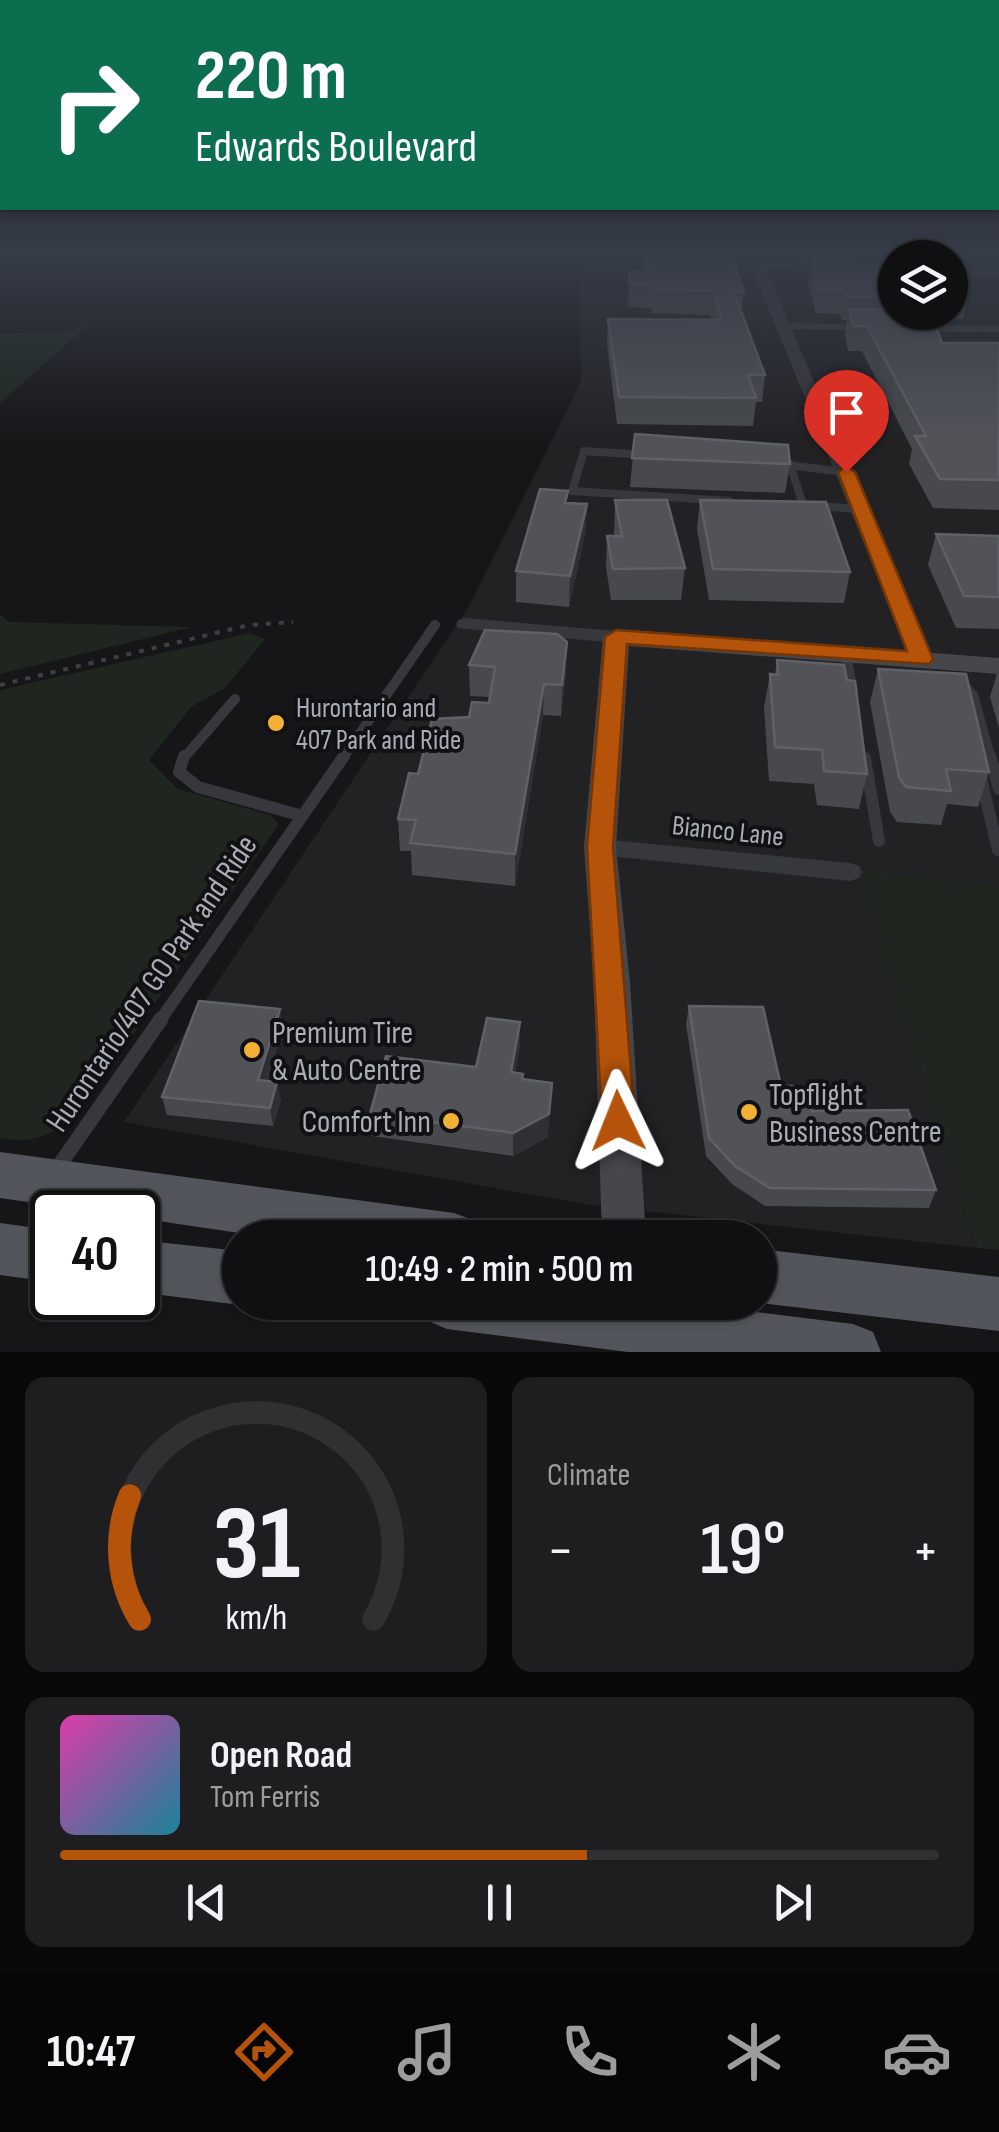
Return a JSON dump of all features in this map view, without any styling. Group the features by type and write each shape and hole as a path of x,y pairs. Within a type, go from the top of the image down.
{"main road":[{"path":"24,1178 325,1220"},
{"path":"0,1249 30,1253"},
{"path":"160,1269 222,1276"},
{"path":"777,1278 999,1304"},
{"path":"583,1320 853,1352"}],"street":[{"path":"780,317 922,659"},
{"path":"466,624 922,659 962,674 999,666"},
{"path":"616,637 600,847 612,982 623,1220"},
{"name":"Bianco Lane","path":"600,847 850,872"}],"lane":[{"path":"784,326 875,327"},
{"path":"968,328 999,329"},
{"path":"967,330 976,342"},
{"path":"659,456 584,452 572,491 746,502"},
{"path":"772,463 846,472"},
{"path":"790,464 804,505"},
{"path":"784,504 861,509"},
{"name":"Hurontario/407 GO Park and Ride","path":"24,1178 382,706 435,625"},
{"path":"846,654 856,710"},
{"path":"962,674 972,695 999,789"},
{"path":"962,674 963,700 998,850"},
{"path":"853,692 872,693"},
{"name":"Hurontario/407 GO Park and Ride","path":"234,699 185,753 179,772 198,787 299,816"},
{"path":"863,748 879,841"}],"path":[{"path":"0,686 249,625 293,622"}],"shaded area":[{"path":"580,317 878,317 878,330 968,330 968,317 999,317 999,887 860,871 977,1248 777,1226 777,1220 725,1220 590,1205 124,1122 469,606 581,382"},
{"path":"90,322 0,403 0,334 67,331"},
{"path":"0,614 9,622 192,627 0,674"},
{"path":"250,633 265,639 224,689 192,706 149,760 178,789 270,815 279,824 83,1107 46,1135 25,1140 0,1138 0,690"},
{"path":"859,870 999,887 999,1250 977,1248"}],"building":[{"path":"721,317 743,317 765,375 748,375 756,398 619,397 608,319 722,320"},
{"path":"851,317 878,317 878,330 937,330 942,343 999,343 999,480 940,479 915,436 926,436 867,326 853,326"},
{"path":"635,434 788,445 790,464 632,458"},
{"path":"540,489 568,491 565,503 587,504 570,576 516,571"},
{"path":"615,500 667,500 685,568 613,569 607,536 622,536"},
{"path":"700,500 826,502 850,572 713,569"},
{"path":"936,534 999,536 999,597 964,596"},
{"path":"485,630 557,634 567,642 562,685 544,684 515,854 410,843 416,820 398,819 409,773 418,774 432,719 469,717 472,702 489,703 495,667 469,665"},
{"path":"777,660 844,665 847,680 855,681 867,774 824,771 822,750 775,747 770,674 778,675"},
{"path":"878,669 966,674 989,772 946,769 951,791 906,787 899,777"},
{"path":"199,1001 280,1009 258,1080 277,1082 270,1108 162,1097"},
{"name":"Topflight Business Centre","path":"689,1006 763,1007 781,1086 794,1086 811,1101 812,1111 908,1110 936,1190 770,1188 735,1166 709,1138"},
{"path":"487,1018 520,1022 511,1072 523,1074 522,1079 552,1083 549,1114 513,1133 370,1114 386,1056 476,1067"}],"place":[{"name":"Hurontario and 407 Park and Ride","path":"276,723"},
{"name":"Premium Tire & Auto Centre","path":"252,1050"},
{"name":"Topflight Business Centre","path":"749,1112"},
{"name":"Comfort Inn","path":"451,1121"}],"route":[{"path":"618,1121 612,982 600,847 616,637 922,659 846,472"}]}
